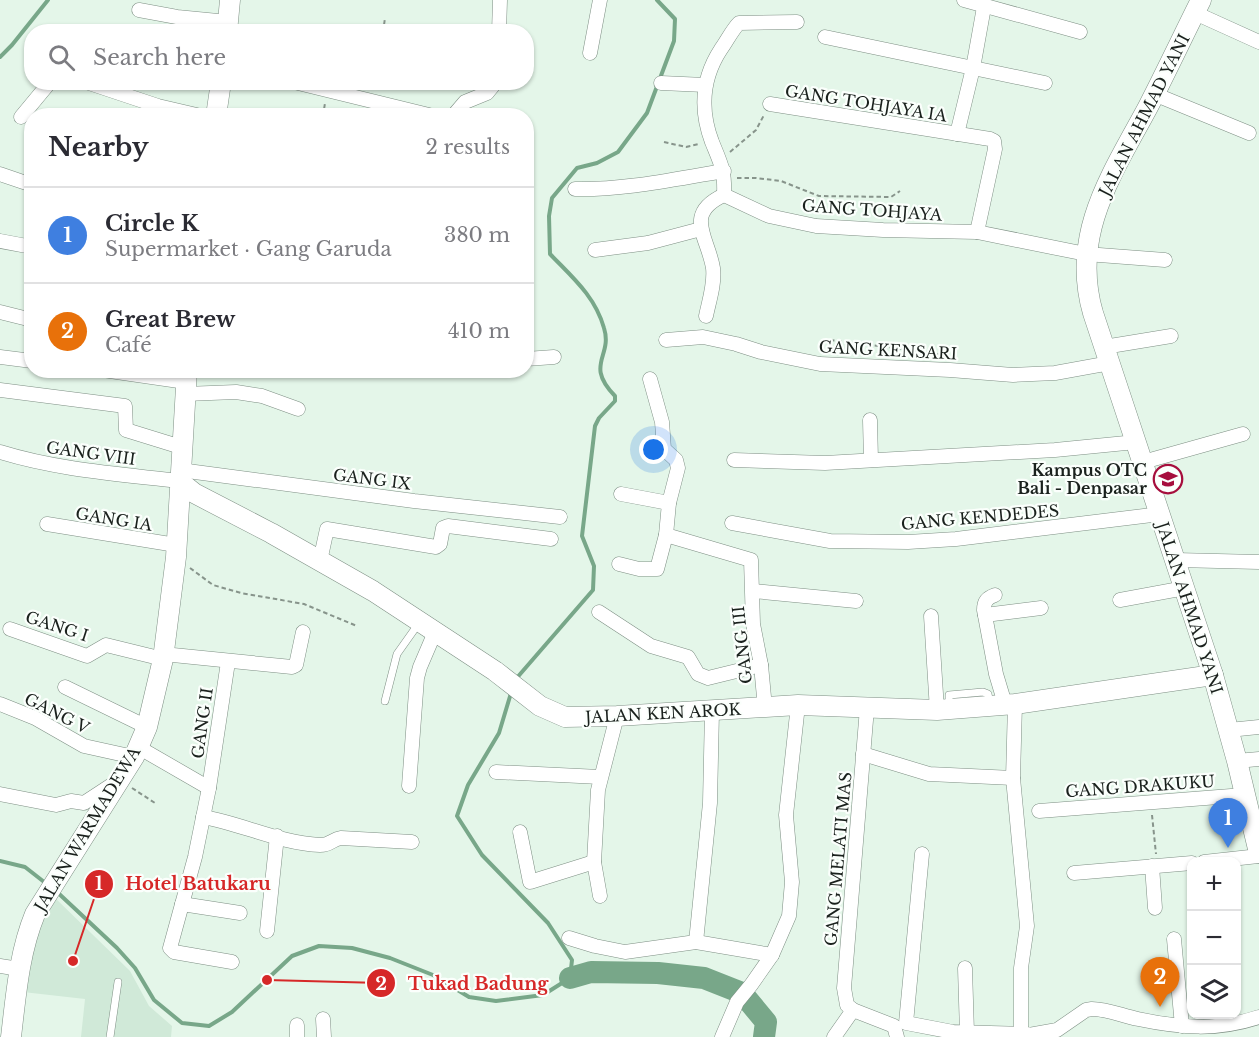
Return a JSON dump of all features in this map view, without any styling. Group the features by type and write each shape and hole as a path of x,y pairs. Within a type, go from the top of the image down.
{"street":[{"path":"227,24 230,0"},
{"path":"499,24 500,0"},
{"path":"590,52 600,0"},
{"path":"964,0 1080,32"},
{"path":"1198,4 1259,42"},
{"name":"JALAN AHMAD YANI","path":"1198,4 1103,192 1089,236 1086,254 1086,288 1213,675 1258,845"},
{"path":"957,134 973,68 984,7"},
{"path":"139,10 212,24"},
{"path":"706,316 713,282 713,270 701,229 702,218 706,206 724,195 723,169 712,141 705,112 705,85 711,64 739,23 797,22"},
{"path":"825,37 1045,83"},
{"path":"661,83 705,85"},
{"path":"28,108 43,90"},
{"path":"110,90 167,108"},
{"path":"217,108 220,90"},
{"path":"327,90 400,108"},
{"path":"460,108 465,102 490,90"},
{"path":"1154,94 1248,133"},
{"name":"GANG TOHJAYA IA","path":"770,104 986,137 995,144 977,232"},
{"path":"21,117 24,113"},
{"path":"575,189 638,186 723,169"},
{"path":"0,174 24,182"},
{"name":"GANG TOHJAYA","path":"724,195 769,216 806,224 883,231 977,232 1086,254 1165,260"},
{"path":"595,250 648,243 701,229"},
{"path":"0,241 24,246"},
{"path":"0,312 24,318"},
{"name":"GANG KENSARI","path":"666,340 703,337 820,364 1033,376 1171,336"},
{"path":"0,357 24,360"},
{"path":"534,358 554,357"},
{"path":"158,378 262,396 298,410"},
{"path":"619,564 639,569 657,569 666,535 669,503 678,468 676,460 664,449 662,422 650,379"},
{"name":"JALAN WARMADEWA","path":"11,1037 10,968 42,900 120,780 147,727 163,656 176,551 186,382"},
{"path":"0,390 125,406 126,430 181,447"},
{"path":"870,420 871,460"},
{"path":"1143,462 1243,434"},
{"path":"734,460 825,463 1054,450 1136,442"},
{"name":"GANG VIII","path":"0,452 26,460 93,471 179,476"},
{"name":"GANG IX","path":"179,476 560,517"},
{"name":"JALAN KEN AROK","path":"179,476 194,493 373,591 502,676 540,706 565,717 798,705 943,710 1213,675"},
{"path":"621,494 669,503"},
{"name":"GANG KENDEDES","path":"732,523 830,541 908,542 956,539 1160,514"},
{"name":"GANG IA","path":"47,524 176,551"},
{"path":"320,561 327,529 436,547 440,544 443,528 448,526 551,539"},
{"name":"GANG III","path":"666,535 752,560 753,624 761,665 765,708"},
{"path":"1176,560 1259,562"},
{"path":"1120,600 1185,588"},
{"path":"753,591 855,601"},
{"path":"995,595 985,602 985,615 1003,704 1013,778 1027,926 1021,968 1026,1035"},
{"path":"985,615 1041,608"},
{"path":"599,612 651,646 688,657 698,674 708,678 761,665"},
{"path":"931,616 943,710"},
{"path":"409,786 417,678 428,627"},
{"name":"GANG I","path":"10,628 87,656 106,645 163,656"},
{"path":"163,656 294,667 303,632"},
{"name":"GANG II","path":"228,662 209,788 171,950 232,962"},
{"path":"65,687 147,727"},
{"name":"GANG V","path":"0,704 35,718 84,746 136,752 209,788"},
{"path":"722,1037 737,1002 772,954 789,916 792,882 786,815 798,705"},
{"name":"GANG MELATI MAS","path":"853,1010 847,1005 844,988 867,708"},
{"path":"696,942 710,803 712,711"},
{"path":"600,896 594,862 595,822 600,777 617,716"},
{"path":"1229,729 1259,727"},
{"path":"863,754 929,774 1013,778"},
{"path":"1237,761 1259,759"},
{"path":"496,772 600,777"},
{"path":"0,794 56,805 71,801 84,803 120,780"},
{"name":"GANG DRAKUKU","path":"1039,810 1244,795"},
{"path":"203,817 226,821 238,827 277,836 282,840 320,845 329,844 341,838 412,842"},
{"path":"520,832 530,882 594,862"},
{"path":"267,931 277,836"},
{"path":"1218,857 1258,845"},
{"path":"922,854 906,1023 967,1033 1026,1035 1057,1030 1086,1010 1092,1009 1216,1032 1259,1017"},
{"path":"1074,873 1187,863"},
{"path":"1154,866 1155,908"},
{"path":"182,904 240,913"},
{"path":"569,938 625,952 696,942 772,954"},
{"path":"1174,939 1182,1026"},
{"path":"964,968 967,1033"},
{"path":"834,1037 853,1010 894,1026 897,1037"},
{"path":"323,1019 324,1037"}],"lane":[{"path":"385,701 397,654 428,627"},
{"path":"111,1037 118,982"}],"path":[{"path":"384,24 385,18"},
{"path":"770,104 756,130 723,169 756,178 781,181 819,196 891,197 900,191"},
{"path":"664,142 686,147 712,141"},
{"path":"830,340 946,355 951,362 950,370"},
{"path":"176,551 213,585 241,593 304,604 357,626"},
{"path":"120,780 155,803"},
{"path":"1151,802 1154,866"}],"shaded area":[{"path":"53,896 130,971 149,1006 172,1026 171,1037 81,1037 85,999 23,992 28,945"}],"waterway":[{"path":"29,24 48,0"},
{"path":"515,680 593,590 594,566 582,536 595,426 599,418 615,401 615,396 601,376 600,368 606,338 600,317 582,288 550,254 549,216 552,198 577,168 597,163 618,152 647,113 674,41 675,19 657,0"},
{"path":"0,57 24,30"},
{"path":"56,891 117,948 135,968 154,1000 182,1023 209,1026 232,1012 292,956 319,946 352,948 390,958 433,975 469,997 496,1001 543,995 570,978 572,960 548,923 482,855 457,816 468,785 499,733 511,693"},
{"path":"0,861 25,867 48,885"},
{"path":"570,978 591,972 658,973 704,978 742,993 766,1022 764,1037"}],"place":[{"name":"Kampus OTC Bali - Denpasar","path":"1168,479"},
{"name":"Circle K","path":"1228,848"},
{"name":"Hotel Batukaru","path":"73,961"},
{"name":"Tukad Badung","path":"267,980"},
{"name":"Great Brew","path":"1160,1007"}]}
